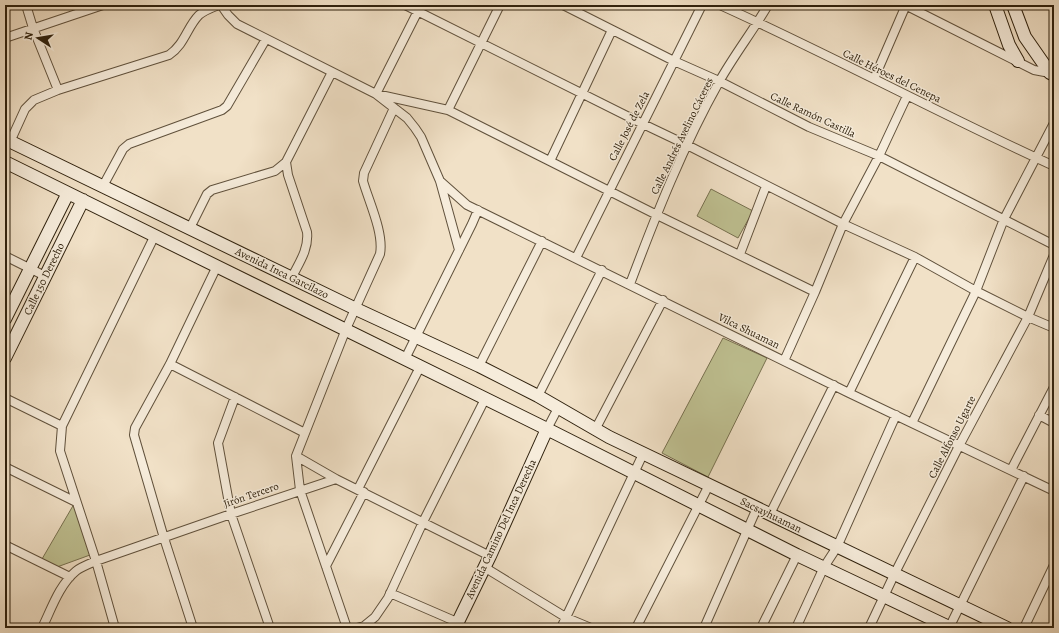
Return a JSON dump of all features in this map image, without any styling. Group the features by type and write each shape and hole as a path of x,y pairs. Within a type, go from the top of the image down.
{"main road":[{"path":"995,5 1010,45 1018,61"},
{"path":"1013,5 1025,37 1052,74"},
{"name":"Avenida Inca Garcilazo","path":"8,140 292,278 479,366 538,396 558,408"},
{"name":"Avenida Inca Garcilazo","path":"5,162 346,329 746,530 949,628"},
{"name":"Calle 150 Derecho","path":"5,319 68,193"},
{"name":"Calle 150 Derecho","path":"5,358 83,200"},
{"name":"Sacsayhuaman","path":"558,408 595,430 643,454 1007,628"},
{"name":"Avenida Camino Del Inca Derecha","path":"456,625 490,556 547,429"}],"street":[{"path":"26,5 33,28 58,90"},
{"path":"5,38 102,5"},
{"path":"8,140 25,109 34,100 58,90 168,55 176,50 198,16 207,9 220,5 237,24 376,94 407,118 415,128 426,147 440,181 459,250"},
{"path":"405,5 419,8 481,43 582,94 843,224 915,257 976,291 1028,317 1054,328"},
{"path":"448,110 500,5"},
{"name":"Calle Ramón Castilla","path":"563,5 674,61 719,81 809,127 879,156 1054,245"},
{"name":"Calle José de Zela","path":"576,258 702,5"},
{"name":"Calle Héroes del Cenepa","path":"720,5 1054,166"},
{"name":"Calle Andrés Avelino Cáceres","path":"630,284 687,145 719,81 768,5"},
{"path":"874,79 905,5 1034,70 1052,74"},
{"path":"376,94 419,8"},
{"path":"550,161 612,30"},
{"path":"103,186 123,149 129,144 222,110 227,106 266,39"},
{"path":"190,228 207,194 212,190 275,171 286,162 332,72"},
{"path":"376,94 448,110 657,215 740,254 815,292"},
{"path":"784,361 843,224 879,156 907,96"},
{"path":"347,628 300,490 296,456 346,329 380,254 382,246 380,235 363,181 364,174 394,108"},
{"path":"912,423 976,291 1004,219 1054,123"},
{"path":"286,162 288,175 307,232 308,241 307,248 292,278"},
{"name":"Vilca Shuaman","path":"440,181 467,205 602,270 849,393 1054,491"},
{"path":"740,254 766,186"},
{"path":"405,359 478,210"},
{"path":"115,628 96,561 60,451 62,426 155,236"},
{"path":"479,366 542,241"},
{"name":"Calle Alfonso Ugarte","path":"869,628 894,575 1028,317 1054,255"},
{"path":"5,256 45,276"},
{"path":"849,393 915,257"},
{"path":"193,628 164,538 134,435 135,428 170,364 217,266"},
{"path":"538,396 602,270"},
{"path":"595,430 662,300"},
{"path":"170,364 304,433"},
{"path":"326,566 420,367"},
{"path":"770,514 834,385"},
{"path":"1011,470 1054,387"},
{"path":"235,397 218,443 231,514 270,628"},
{"path":"5,398 62,426"},
{"path":"357,628 364,626 375,617 390,593 423,522 485,399"},
{"path":"547,429 558,408"},
{"path":"796,628 824,567 837,547 896,415"},
{"path":"1040,415 1054,423"},
{"path":"561,628 643,454"},
{"path":"296,456 336,479 361,490 490,556"},
{"path":"5,467 76,502"},
{"path":"949,628 1024,476"},
{"name":"Jirón Tercero","path":"42,628 62,589 77,570 96,561 300,490 336,479"},
{"path":"636,628 709,485"},
{"path":"704,628 757,508"},
{"path":"5,545 70,577"},
{"path":"761,628 797,555"},
{"path":"1024,628 1054,565"},
{"path":"484,567 567,618 591,628"},
{"path":"390,593 456,625"}],"green space":[{"path":"711,189 753,211 738,238 697,216"},
{"path":"723,338 767,358 708,477 662,453"},
{"path":"74,504 90,555 57,567 42,559"}]}
